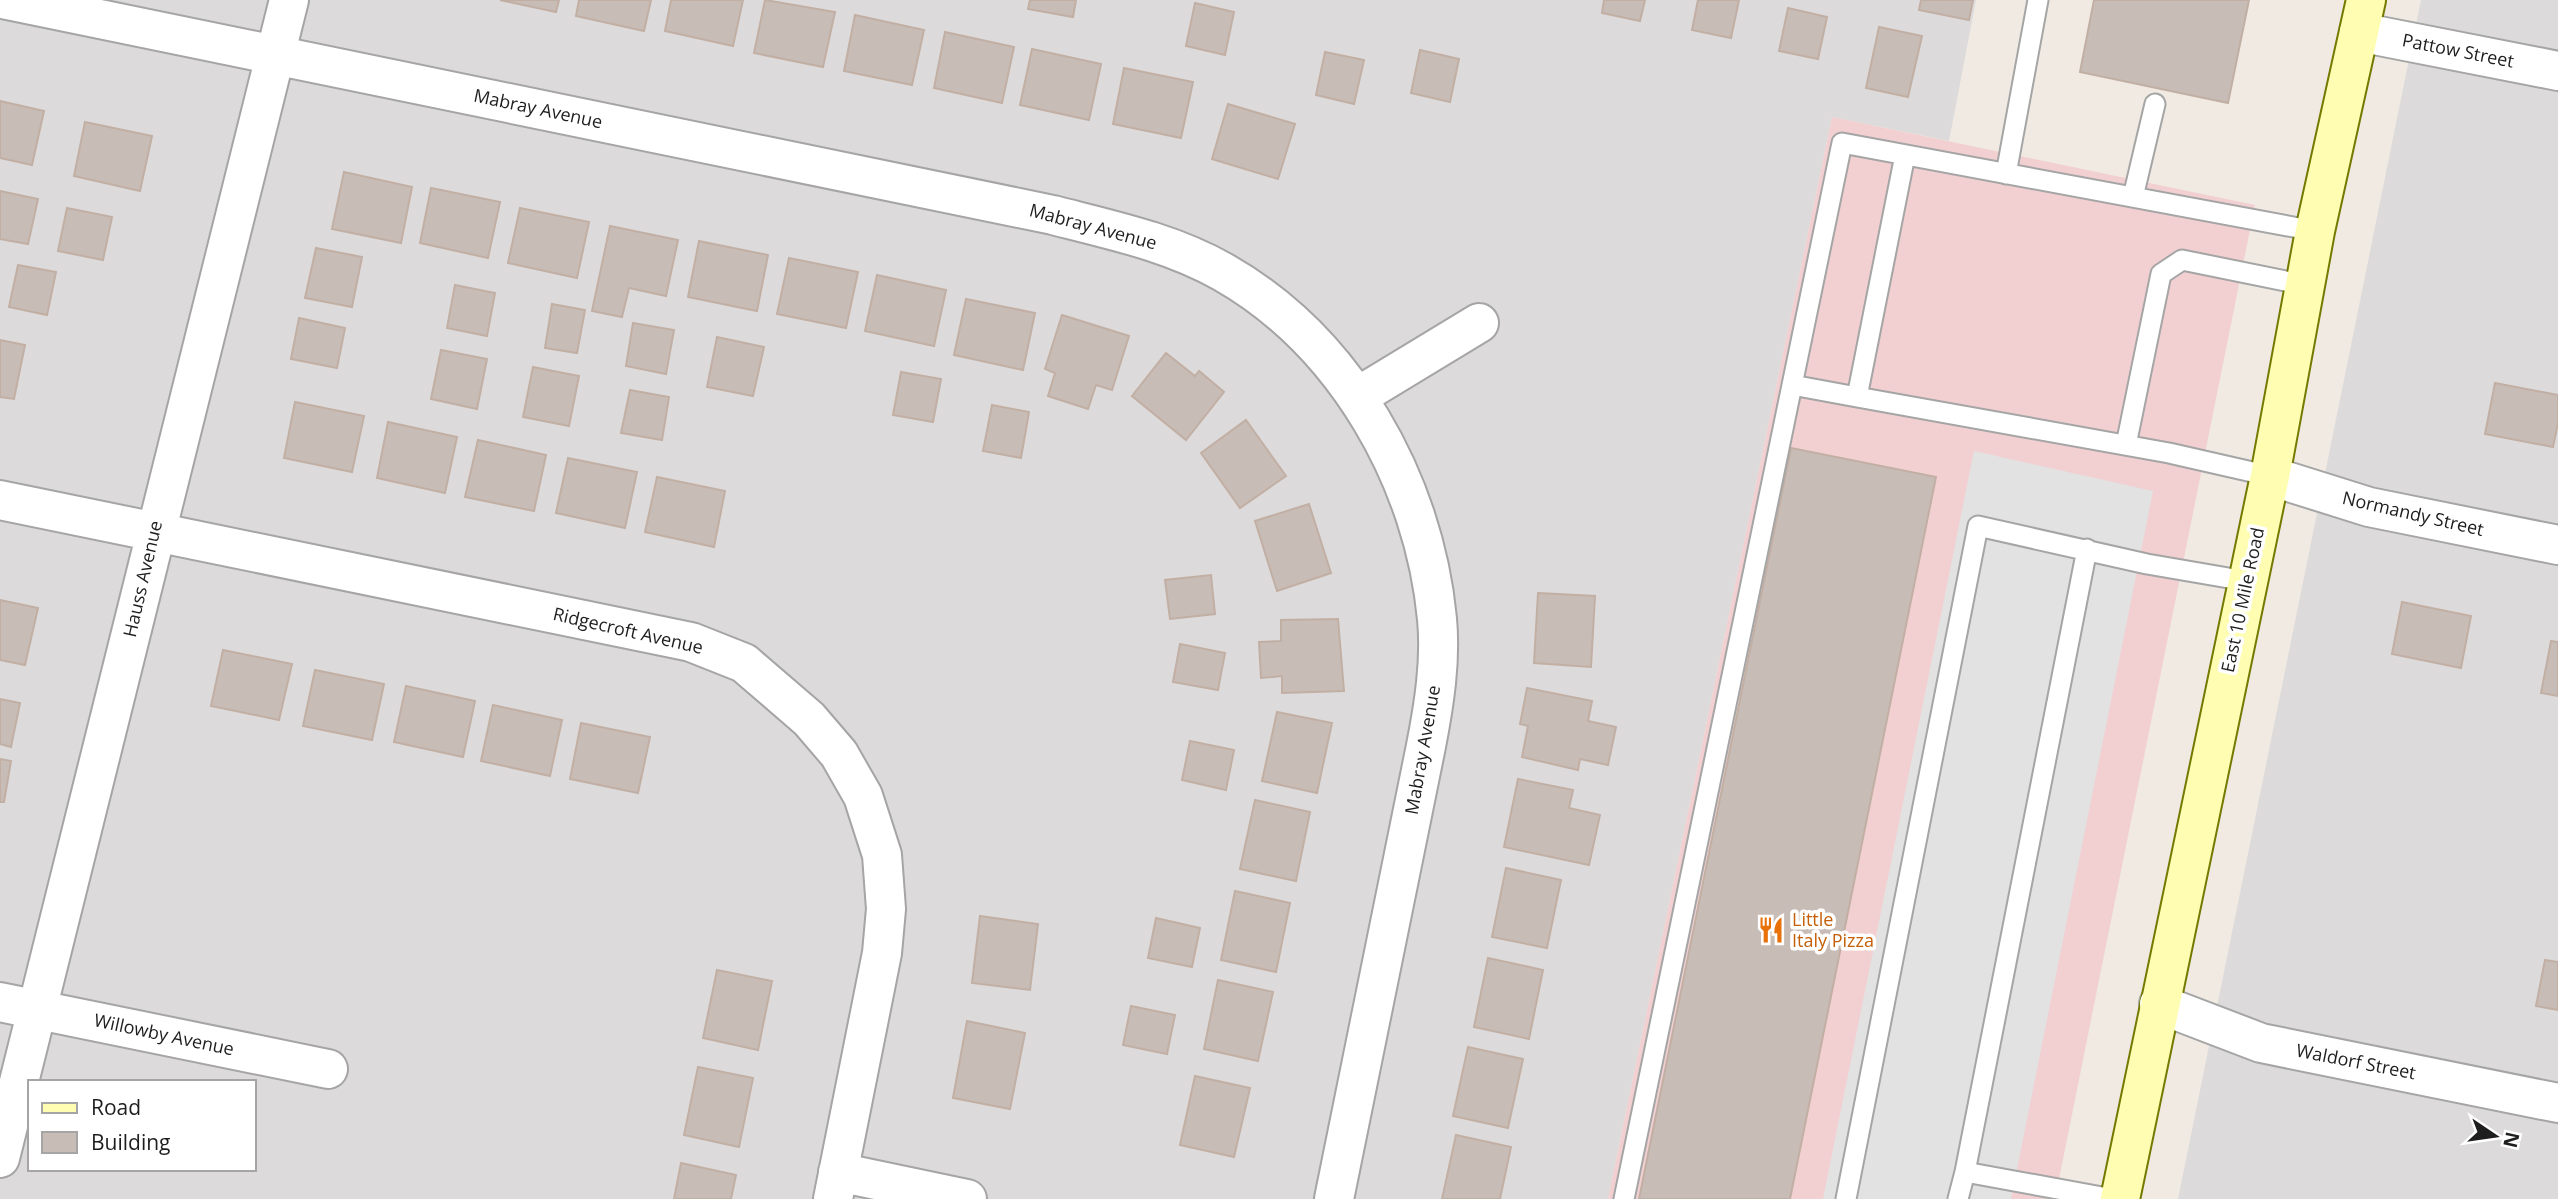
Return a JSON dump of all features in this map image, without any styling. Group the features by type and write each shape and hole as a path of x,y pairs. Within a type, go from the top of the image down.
{"main road":[{"name":"East 10 Mile Road","path":"2120,1199 2246,581 2270,476 2315,231 2362,16"}],"street":[{"name":"Mabray Avenue","path":"7,0 1053,215 1159,243 1223,273 1279,313 1320,351 1357,397 1399,472 1426,550 1437,621 1436,681 1426,746 1334,1199"},
{"name":"Hauss Avenue","path":"0,1158 18,1005 100,764 154,531 289,0"},
{"name":"Pattow Street","path":"2362,16 2558,71"},
{"path":"1357,397 1479,323"},
{"name":"Normandy Street","path":"2270,476 2369,507 2558,545"},
{"name":"Ridgecroft Avenue","path":"0,500 691,642 744,663 809,719 839,754 863,796 882,855 886,909 882,953 835,1185"},
{"name":"Waldorf Street","path":"2159,1004 2261,1043 2558,1103"},
{"name":"Willowby Avenue","path":"18,1005 328,1069"},
{"path":"835,1185 967,1199"}],"lane":[{"path":"2007,174 2038,0"},
{"path":"2133,197 2155,104"},
{"path":"1624,1199 1843,143 2315,231"},
{"path":"1857,397 1905,155"},
{"path":"2126,445 2161,274 2182,260 2305,285"},
{"path":"1792,385 2126,445 2270,476"},
{"path":"1846,1199 1978,526 2147,564 2246,581"},
{"path":"1958,1199 2087,549"},
{"path":"1965,1172 2113,1199"}],"shaded area":[{"path":"0,0 1976,0 1949,141 1832,117 1608,1199 0,1199"},
{"path":"2421,0 2558,0 2558,1199 2178,1199"},
{"path":"1832,117 2255,205 2055,1199 1608,1199"},
{"path":"1974,451 2153,491 2011,1199 1823,1199"}],"building":[{"path":"500,0 559,0 556,12"},
{"path":"579,0 651,0 644,31 576,16"},
{"path":"671,0 743,0 733,46 665,31"},
{"path":"765,0 835,12 823,67 754,53"},
{"path":"1030,0 1076,0 1073,17 1028,9"},
{"path":"1604,0 1645,0 1640,21 1602,13"},
{"path":"1698,0 1739,0 1731,38 1692,30"},
{"path":"1921,0 1973,0 1969,20 1919,10"},
{"path":"2094,0 2249,0 2228,103 2080,72"},
{"path":"1195,3 1234,12 1225,55 1186,46"},
{"path":"1788,8 1827,17 1818,59 1779,51"},
{"path":"855,15 924,30 912,85 844,71"},
{"path":"1879,27 1922,36 1908,97 1866,88"},
{"path":"945,32 1014,47 1002,103 934,88"},
{"path":"1032,49 1101,64 1089,120 1020,105"},
{"path":"1420,50 1459,59 1450,102 1411,93"},
{"path":"1325,52 1364,60 1354,104 1316,95"},
{"path":"1124,68 1193,82 1181,138 1113,124"},
{"path":"0,101 44,111 32,165 0,158"},
{"path":"1228,104 1295,124 1278,179 1212,159"},
{"path":"85,122 152,136 140,191 74,176"},
{"path":"344,172 412,187 401,243 332,229"},
{"path":"431,188 500,202 488,258 420,243"},
{"path":"0,191 38,199 28,244 0,239"},
{"path":"67,208 112,217 103,260 58,251"},
{"path":"520,208 589,222 577,278 508,263"},
{"path":"610,226 678,240 666,296 629,288 622,317 592,311"},
{"path":"699,241 768,255 757,311 688,297"},
{"path":"316,248 362,257 352,307 305,298"},
{"path":"789,258 858,272 846,328 777,314"},
{"path":"18,265 56,272 47,315 9,307"},
{"path":"877,275 946,290 934,346 865,331"},
{"path":"455,285 495,293 487,336 447,328"},
{"path":"966,299 1035,313 1023,370 954,355"},
{"path":"552,304 585,310 577,353 545,348"},
{"path":"1062,315 1129,336 1112,390 1096,385 1088,409 1048,396 1055,373 1045,369"},
{"path":"299,318 345,328 337,368 291,359"},
{"path":"633,323 674,330 666,374 626,366"},
{"path":"717,337 764,347 753,396 707,387"},
{"path":"0,340 25,345 14,399 0,397"},
{"path":"441,350 487,359 477,409 431,399"},
{"path":"1166,353 1195,376 1199,371 1224,392 1186,440 1132,396"},
{"path":"533,367 579,376 569,426 523,417"},
{"path":"901,372 941,379 933,422 893,415"},
{"path":"2495,383 2558,395 2558,423 2553,447 2485,434"},
{"path":"630,390 669,397 662,440 621,433"},
{"path":"295,402 364,416 352,472 284,458"},
{"path":"992,405 1029,412 1021,458 983,451"},
{"path":"1246,420 1286,476 1240,508 1201,453"},
{"path":"388,422 457,437 445,493 377,478"},
{"path":"478,440 546,455 534,511 465,497"},
{"path":"1791,448 1936,477 1790,1199 1639,1199"},
{"path":"568,458 637,472 625,528 556,513"},
{"path":"657,477 725,491 714,547 645,532"},
{"path":"1309,504 1331,573 1277,591 1255,521"},
{"path":"1211,575 1215,614 1170,619 1165,580"},
{"path":"1538,593 1595,596 1591,667 1534,663"},
{"path":"0,600 38,608 25,665 0,660"},
{"path":"2402,602 2471,616 2461,668 2392,654"},
{"path":"1338,619 1344,691 1282,693 1282,676 1261,678 1259,642 1281,641 1281,620"},
{"path":"2551,641 2558,642 2558,696 2541,693"},
{"path":"1180,644 1225,653 1218,690 1173,682"},
{"path":"223,650 292,664 279,720 211,706"},
{"path":"315,670 384,684 372,740 303,726"},
{"path":"406,686 475,701 463,757 394,742"},
{"path":"1527,688 1592,701 1588,721 1616,727 1608,765 1580,759 1578,770 1522,757 1528,726 1520,724"},
{"path":"0,699 20,703 11,747 0,744"},
{"path":"493,705 562,720 550,776 481,761"},
{"path":"1277,712 1332,723 1317,793 1262,781"},
{"path":"581,723 650,737 638,793 570,779"},
{"path":"1190,741 1234,750 1226,790 1182,780"},
{"path":"0,759 11,761 4,802 0,802"},
{"path":"1518,779 1573,790 1569,808 1600,815 1589,865 1504,847"},
{"path":"1255,800 1310,812 1296,881 1240,869"},
{"path":"1506,868 1561,880 1547,948 1492,937"},
{"path":"1235,891 1290,903 1276,972 1221,960"},
{"path":"980,916 1038,924 1030,990 972,983"},
{"path":"1156,918 1200,928 1192,967 1148,958"},
{"path":"1488,958 1543,970 1529,1039 1474,1027"},
{"path":"2545,960 2558,962 2558,1010 2536,1006"},
{"path":"717,970 772,981 758,1050 703,1038"},
{"path":"1218,980 1273,992 1258,1061 1204,1049"},
{"path":"1131,1006 1175,1015 1167,1054 1123,1045"},
{"path":"967,1021 1025,1033 1010,1109 953,1098"},
{"path":"1468,1047 1523,1059 1508,1128 1453,1116"},
{"path":"698,1067 753,1078 739,1147 684,1135"},
{"path":"1195,1076 1250,1088 1234,1157 1180,1145"},
{"path":"1456,1135 1511,1147 1500,1199 1442,1199"},
{"path":"681,1163 736,1175 731,1199 674,1199"}],"place":[{"name":"Little Italy Pizza","path":"1771,930"}]}
